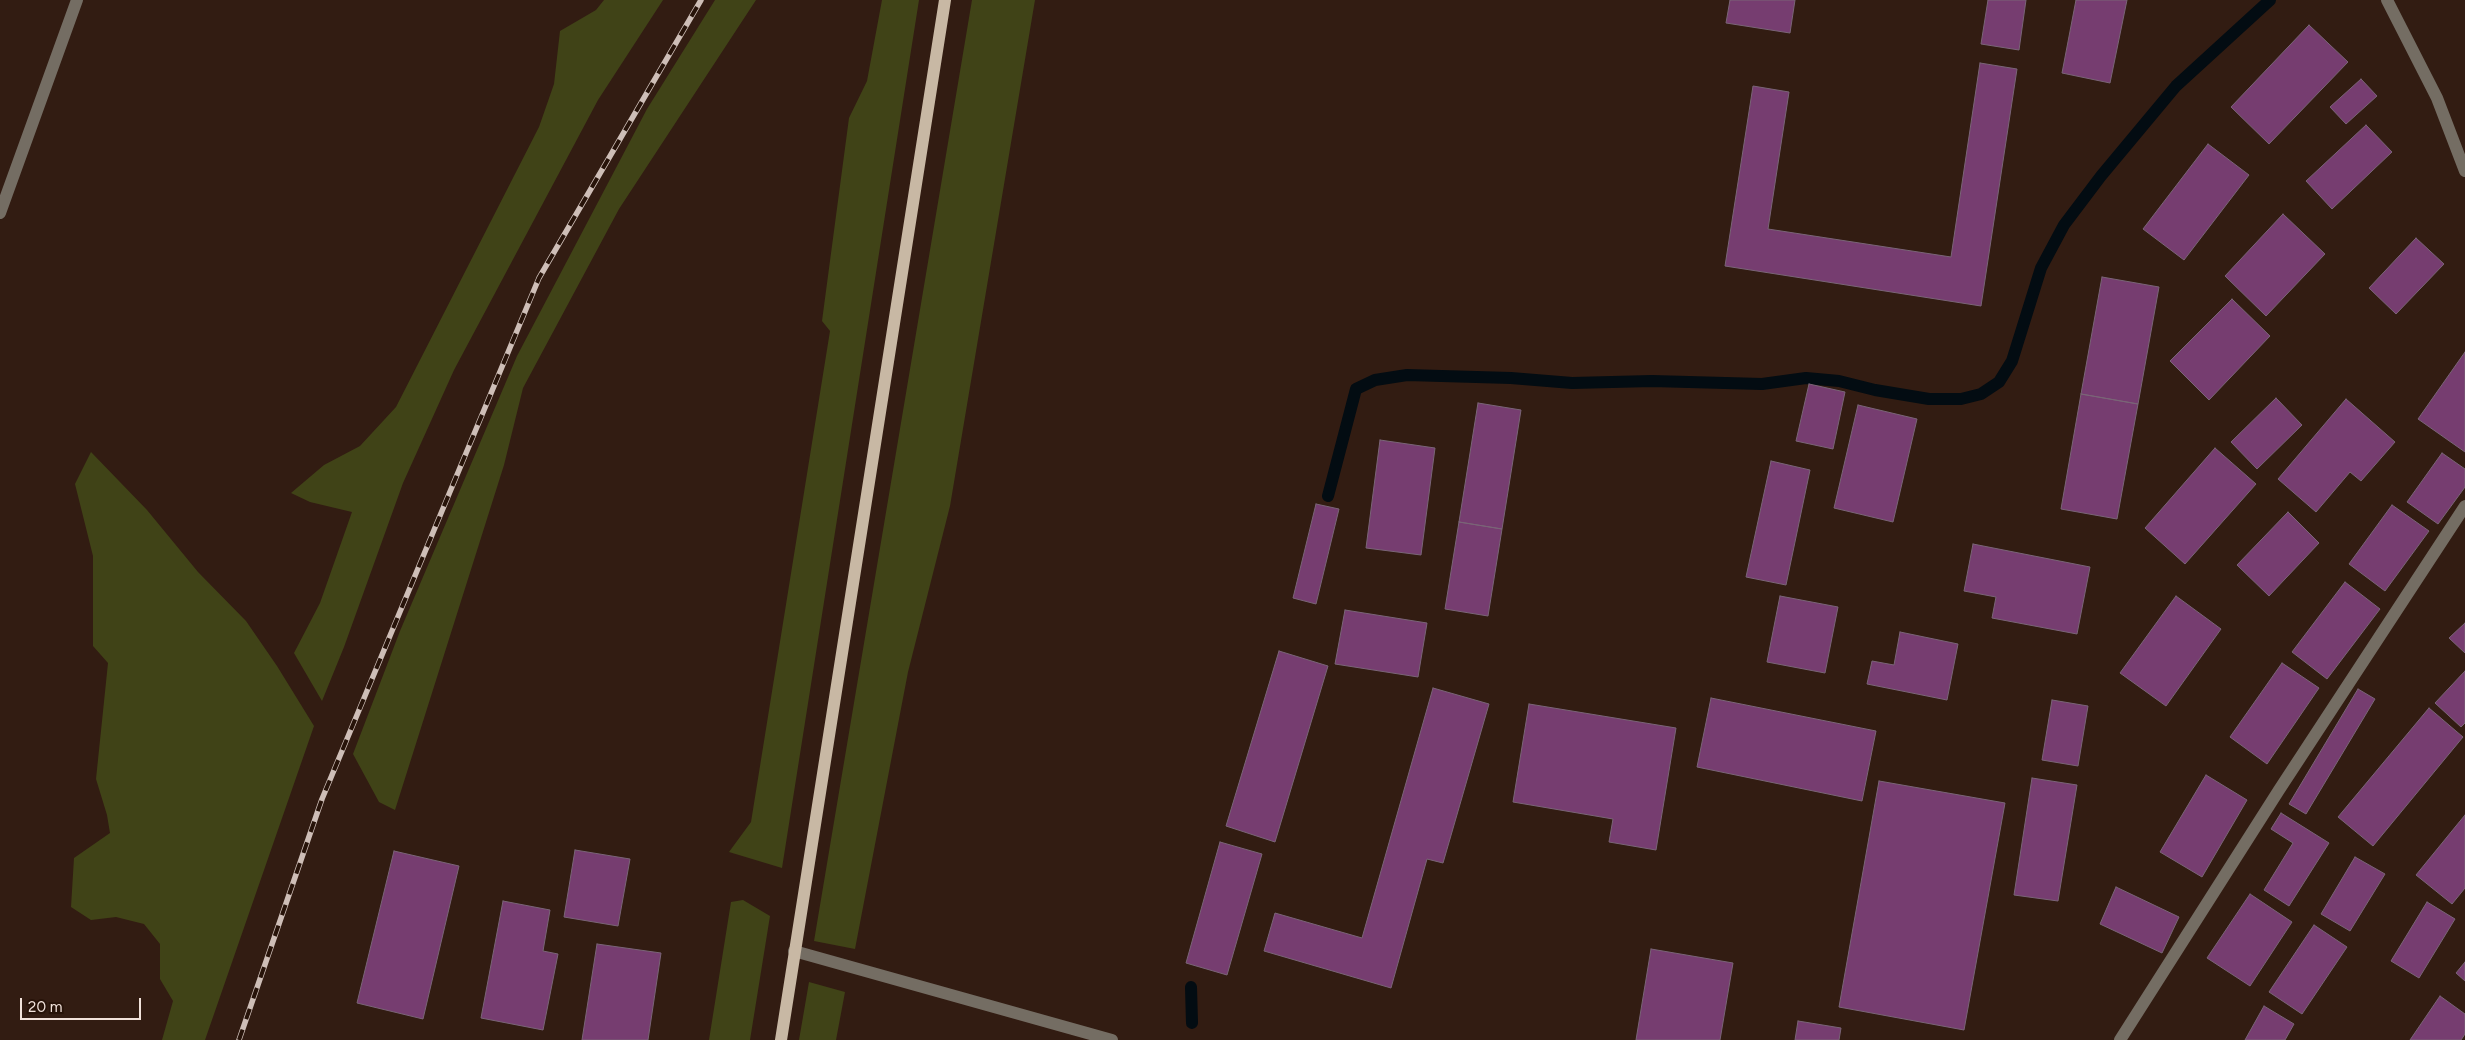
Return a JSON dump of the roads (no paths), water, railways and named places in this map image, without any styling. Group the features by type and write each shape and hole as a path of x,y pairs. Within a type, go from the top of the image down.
{"main road":[{"path":"781,1040 944,0"}],"street":[{"path":"0,213 77,0"},
{"path":"2387,0 2437,98 2465,171"},
{"path":"2120,1040 2279,790 2465,506"},
{"path":"794,951 1112,1040"}],"waterway":[{"path":"1328,496 1356,389 1375,380 1407,375 1511,378 1572,383 1652,381 1762,384 1806,378 1839,381 1875,390 1929,399 1961,399 1981,394 1999,382 2012,361 2041,268 2064,225 2101,176 2176,86 2270,0"},
{"path":"1191,987 1192,1023"}],"railway":[{"path":"239,1040 322,799 539,278 701,0"}]}
